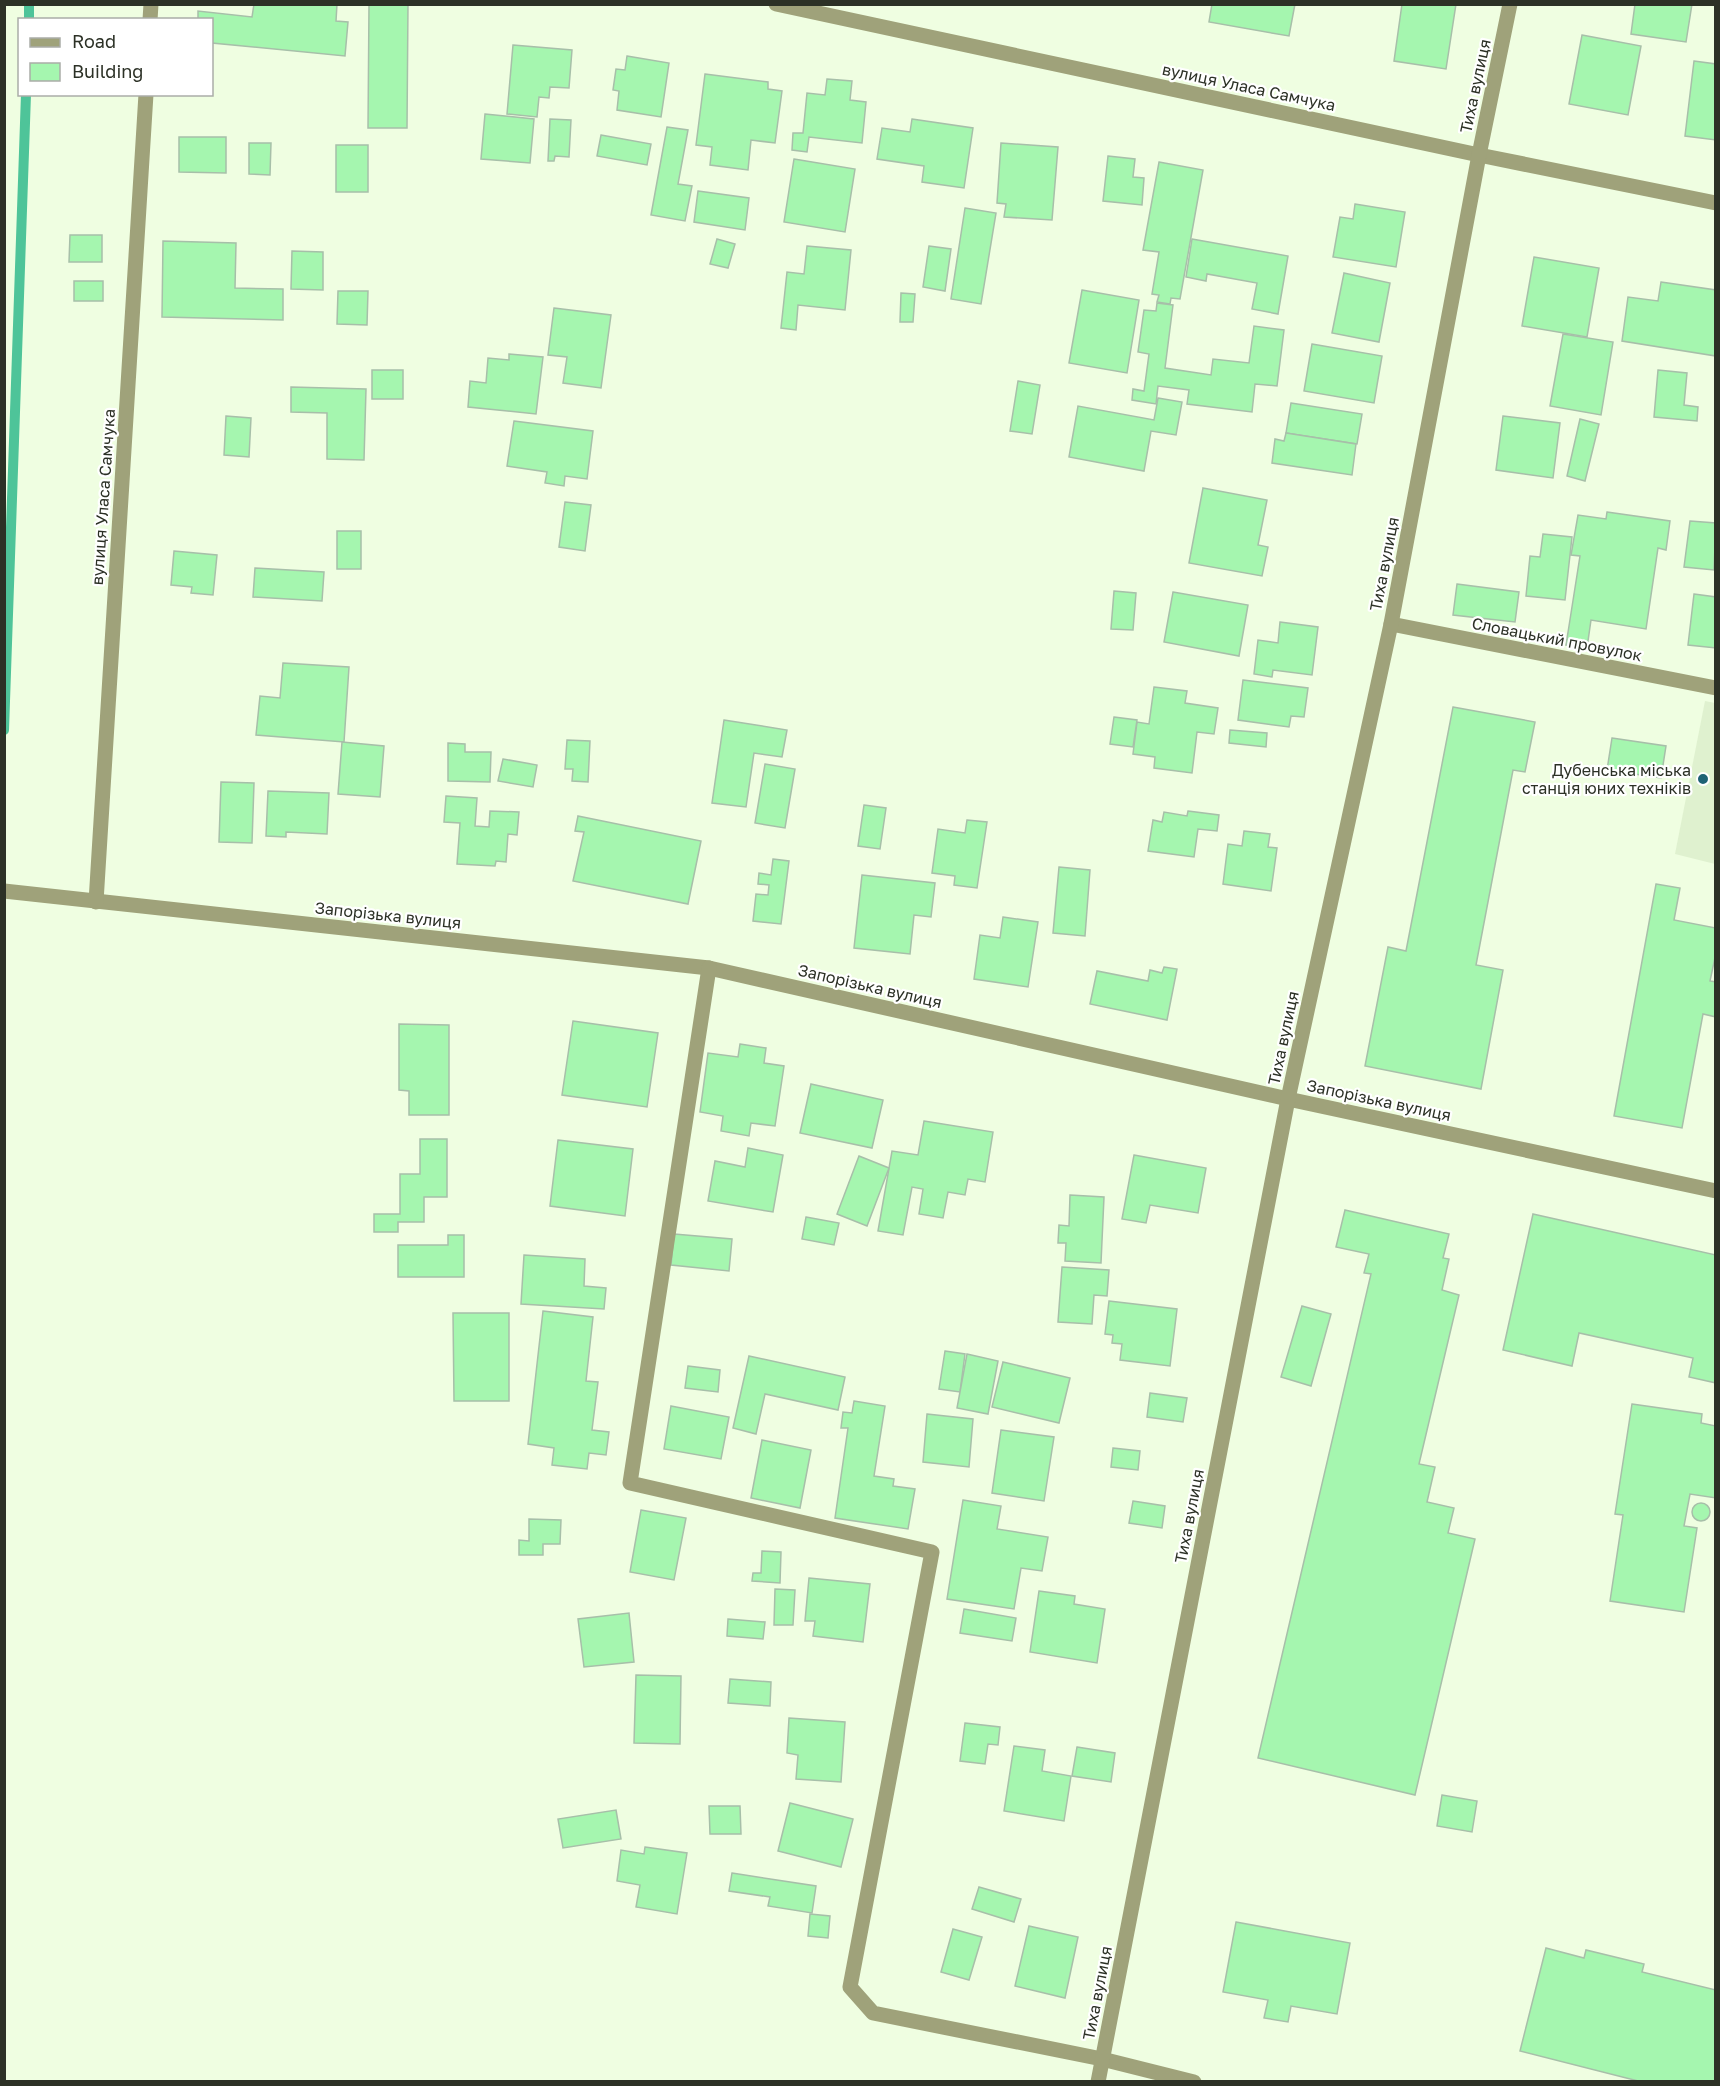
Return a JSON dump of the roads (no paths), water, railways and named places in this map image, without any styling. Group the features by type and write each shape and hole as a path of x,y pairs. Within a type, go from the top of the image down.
{"street":[{"name":"вулиця Уласа Самчука","path":"776,4 1479,155 1716,203"},
{"name":"Тиха вулиця","path":"1098,2082 1288,1099 1391,624 1479,155 1510,4"},
{"name":"вулиця Уласа Самчука","path":"96,902 146,96"},
{"name":"Словацький провулок","path":"1391,624 1716,688"},
{"name":"Запорізька вулиця","path":"4,891 709,968 1288,1099 1716,1191"},
{"path":"709,968 630,1483 932,1552 850,1986 873,2013 1102,2059 1194,2082"}],"waterway":[{"path":"29,4 29,18"},
{"path":"4,730 26,96"}],"place":[{"name":"Дубенська міська станція юних техніків","path":"1703,779"}]}
